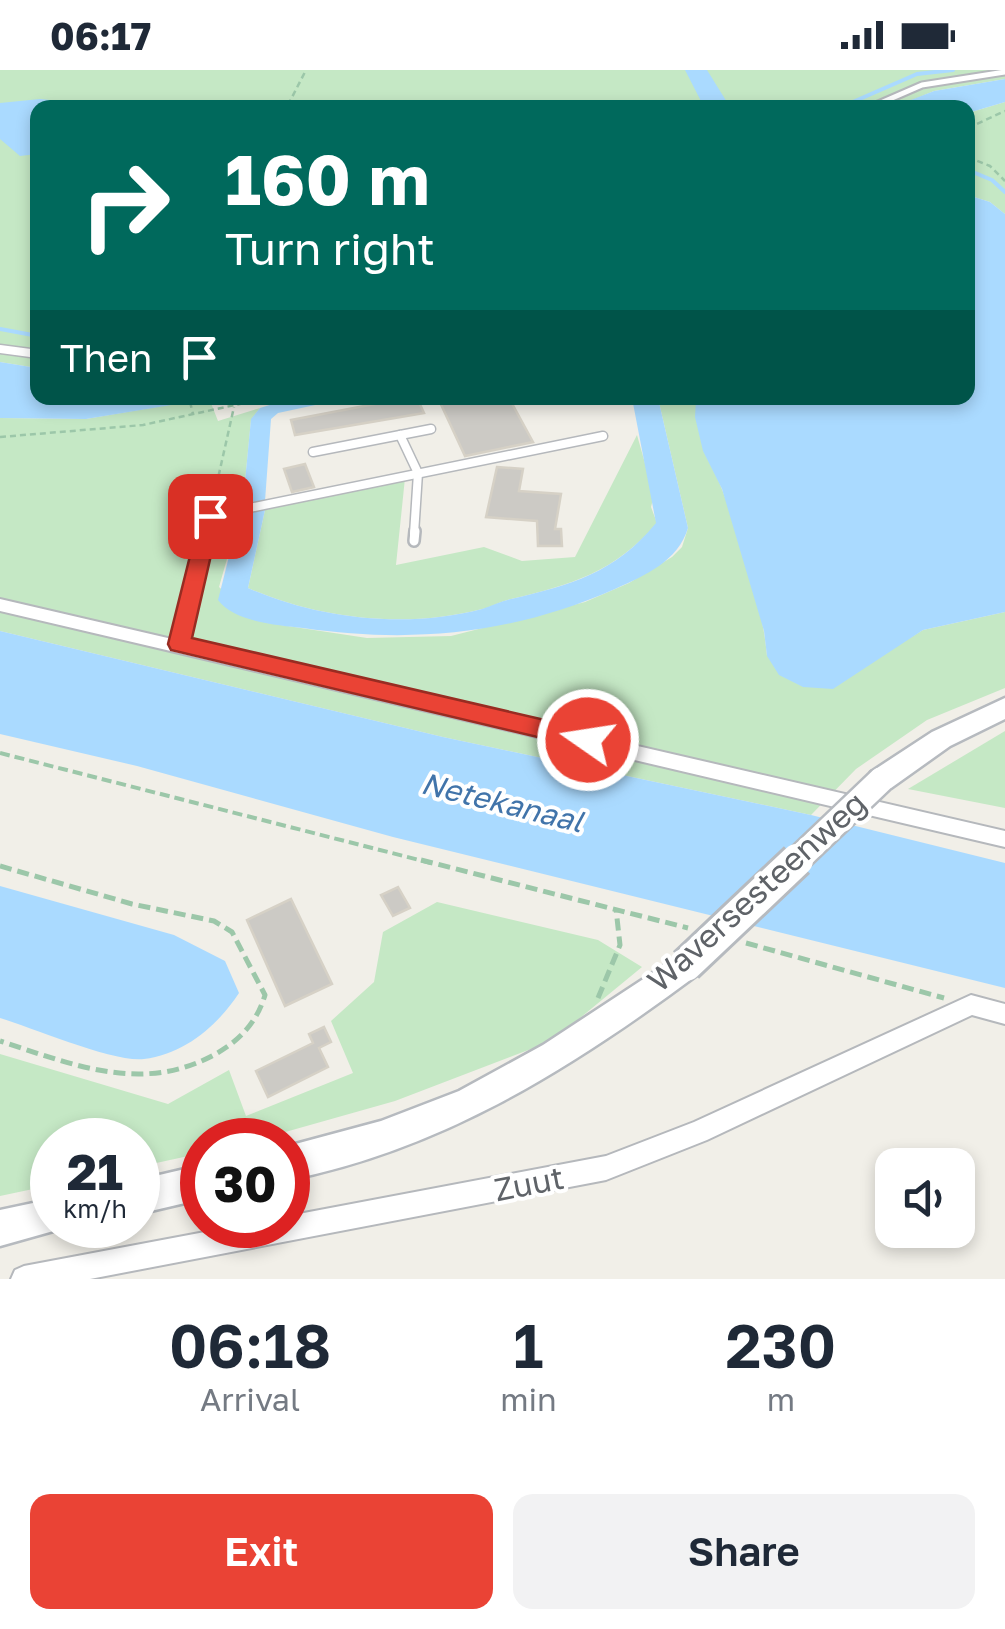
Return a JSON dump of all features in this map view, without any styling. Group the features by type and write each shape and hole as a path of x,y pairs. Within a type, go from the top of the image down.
{"main road":[{"name":"Waversesteenweg","path":"310,1158 468,1105 570,1049 686,965 881,780 941,740 1005,708"},
{"path":"0,1228 30,1221"}],"street":[{"path":"179,644 210,516"},
{"path":"0,605 1005,838"},
{"path":"971,1005 1005,1014"},
{"name":"Zuut","path":"24,1279 606,1168 680,1140 971,1005"}],"lane":[{"path":"887,100 922,85 1005,72"},
{"path":"0,349 30,353"},
{"path":"313,452 432,430"},
{"path":"400,436 418,473 414,541"},
{"path":"210,516 604,436"}],"path":[{"path":"291,100 306,70"},
{"path":"975,125 1005,111"},
{"path":"975,161 990,166 1005,181"},
{"path":"191,405 193,414"},
{"path":"0,438 143,425 241,405"},
{"path":"210,516 234,407"},
{"path":"0,753 690,929"},
{"path":"0,866 132,904 214,921 232,932 265,995 260,1014 244,1037 202,1064 165,1074 136,1079 112,1076 0,1041"},
{"path":"592,1011 621,955 622,929 616,910"},
{"path":"746,943 971,1005"}],"green space":[{"path":"0,70 1005,70 1005,79 934,91 912,100 30,100 30,367 0,362"},
{"path":"1005,102 1005,214 990,202 975,197 975,111"},
{"path":"168,405 212,405 218,421 260,408 251,420 243,502 212,505 208,522 240,513 219,587 253,619 367,638 451,636 585,602 629,583 672,557 682,547 688,528 660,405 696,405 700,435 730,511 756,594 767,656 878,657 923,630 1005,612 1005,688 927,720 856,769 811,815 443,737 0,631 0,418 86,419"},
{"path":"637,435 654,495 651,507 657,523 625,554 572,582 486,608 423,619 333,614 248,588 265,510 405,478 396,565 484,547 522,561 575,557"},
{"path":"1005,731 1005,808 908,789"},
{"path":"437,902 598,940 642,967 552,1041 395,1101 310,1125 310,1118 180,1118 180,1158 160,1162 160,1118 30,1118 30,1190 0,1196 0,1054 168,1104 229,1070 246,1116 353,1073 331,1021 374,982 383,932"}],"water":[{"path":"685,70 707,70 726,100 700,100"},
{"path":"1005,79 1005,102 975,111 975,100 911,100 934,91"},
{"path":"30,100 30,155 20,156 0,139 0,103"},
{"path":"975,197 990,202 1005,214 1005,612 923,630 833,689 803,687 779,675 767,656 764,631 722,489 703,451 696,405 975,405"},
{"path":"0,362 30,367 30,405 171,405 86,419 0,418"},
{"path":"315,405 278,413 271,419 265,501 243,502 251,419 260,408"},
{"path":"633,405 660,405 688,528 669,558 615,589 539,616 423,635 344,633 269,624 234,613 218,600 240,513 265,510 248,588 333,614 393,619 453,615 572,582 624,554 656,523"},
{"name":"Netekanaal","path":"0,631 443,737 811,815 1005,863 1005,988 393,837 137,766 0,734"},
{"path":"0,886 174,935 225,961 239,993 199,1036 173,1051 144,1059 114,1056 0,1018"}],"building":[{"path":"369,405 420,405 424,413 295,435 291,420"},
{"path":"441,405 513,405 533,442 465,456"},
{"path":"305,464 314,487 292,492 284,469"},
{"path":"497,467 523,469 519,491 561,494 555,529 561,529 562,546 538,546 537,521 486,517"},
{"path":"398,887 410,908 393,916 381,895"},
{"path":"291,899 332,984 285,1006 247,920"},
{"path":"324,1027 331,1042 319,1048 328,1067 268,1097 256,1071 313,1043 309,1034"}],"waterway":[{"path":"857,100 917,74 953,70"},
{"path":"975,173 992,180 1005,192"},
{"path":"0,329 30,335"}],"route":[{"path":"210,516 179,644 588,740"}]}
